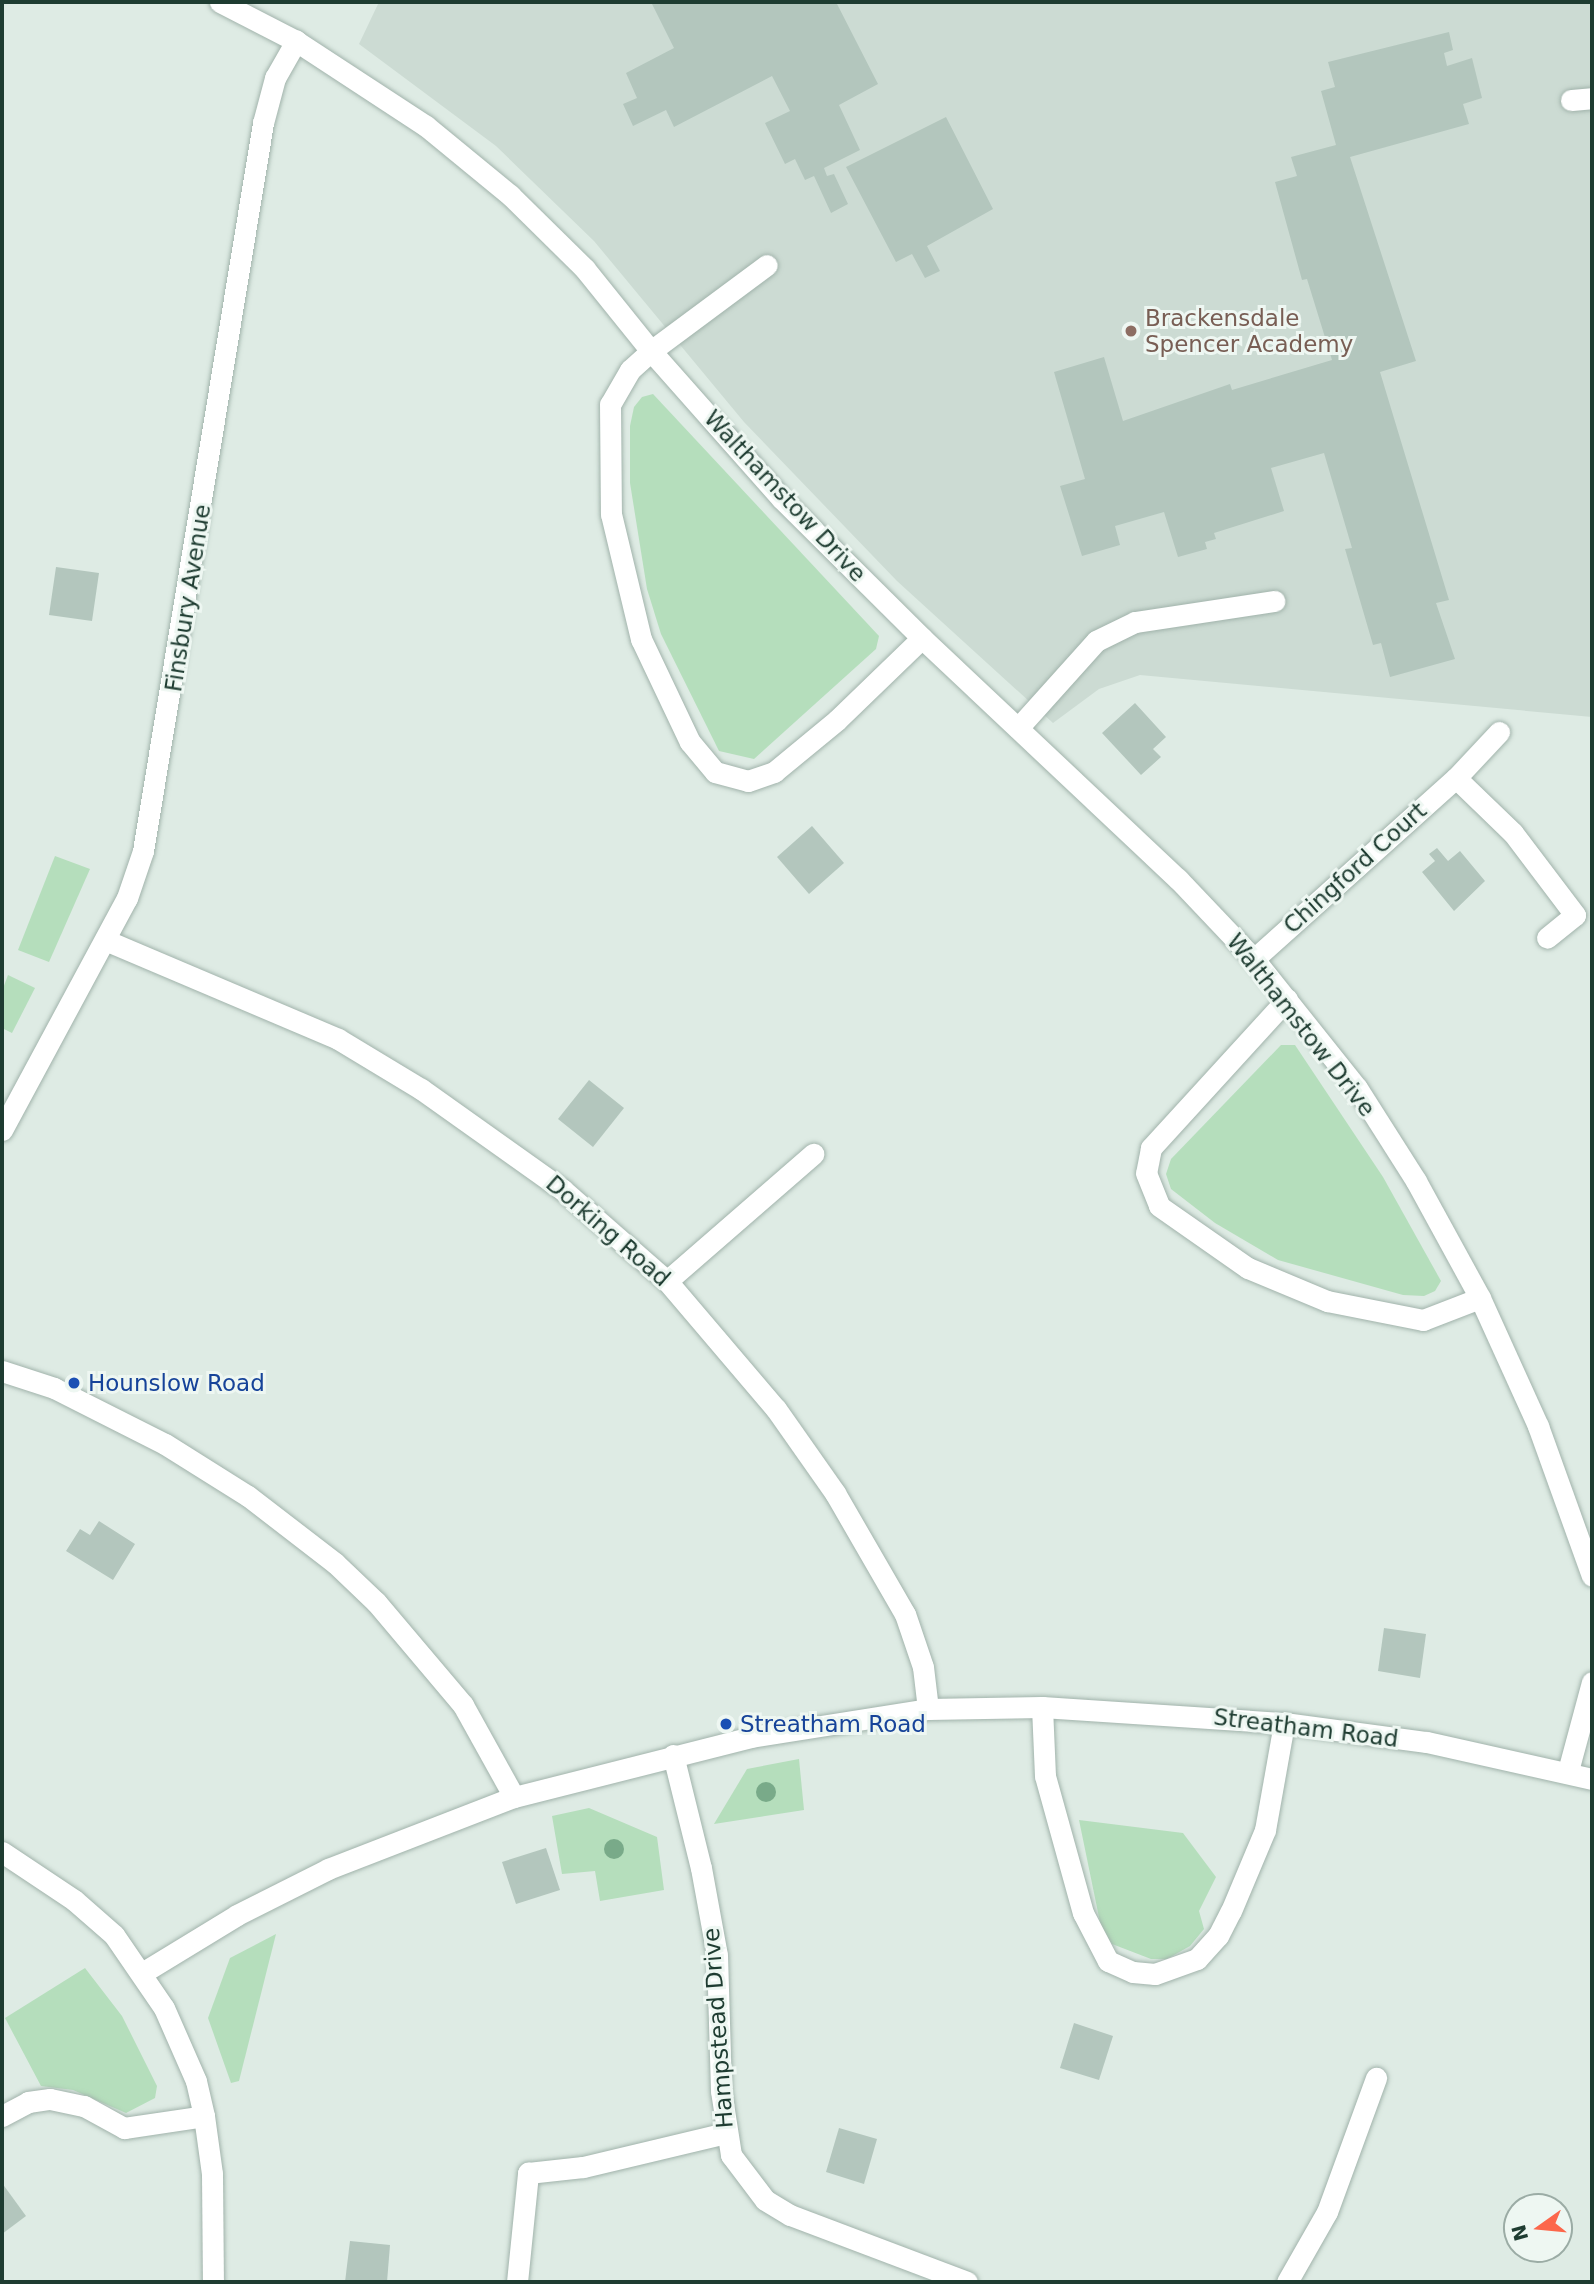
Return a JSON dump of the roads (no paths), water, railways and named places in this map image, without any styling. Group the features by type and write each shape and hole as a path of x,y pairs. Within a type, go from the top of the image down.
{"street":[{"name":"Walthamstow Drive","path":"220,2 296,41 426,125 510,195 585,269 651,351 782,499 922,638 1178,879 1254,959 1357,1088 1416,1181 1480,1298 1538,1426 1592,1576"},
{"name":"Finsbury Avenue","path":"2,1129 105,940 136,874 153,814 263,123 275,78 296,41"},
{"path":"767,265 651,351 630,370 610,404 611,514 641,639 690,742 715,772 748,780 774,772 867,692 922,638"},
{"path":"1018,728 1096,641 1125,626 1275,601"},
{"name":"Chingford Court","path":"1254,959 1457,778 1499,732"},
{"path":"1457,778 1513,833 1575,915 1547,938"},
{"name":"Dorking Road","path":"105,940 338,1039 421,1088 554,1183 667,1281 776,1409 835,1493 905,1615 923,1667 928,1709"},
{"path":"1287,999 1152,1148 1146,1172 1159,1206 1248,1268 1327,1301 1423,1320 1480,1298"},
{"path":"667,1281 813,1154"},
{"path":"2,1371 54,1388 165,1444 268,1511 335,1563 412,1643 463,1705 514,1797"},
{"path":"1568,1771 1592,1682"},
{"path":"1042,1707 1045,1776 1083,1913 1108,1961 1133,1972 1154,1974 1198,1959 1218,1936 1231,1911 1265,1830 1284,1723"},
{"name":"Streatham Road","path":"142,1973 237,1915 328,1869 514,1797 673,1755 818,1724 928,1709 1042,1707 1284,1723 1427,1742 1568,1771 1592,1779"},
{"name":"Hampstead Drive","path":"673,1755 701,1868 716,1955 726,2133 731,2155 765,2200 790,2215 967,2282"},
{"path":"2,1852 74,1900 114,1936 142,1973 183,2047 204,2116 212,2174 213,2282"},
{"path":"1287,2282 1327,2212 1376,2078"},
{"path":"2,2116 28,2102 50,2099 84,2106 124,2128 204,2116"},
{"path":"517,2282 528,2173 583,2167 726,2133"}],"place":[{"name":"Brackensdale Spencer Academy","path":"1131,331"},
{"name":"Hounslow Road","path":"74,1383"},
{"name":"Streatham Road","path":"726,1724"}]}
